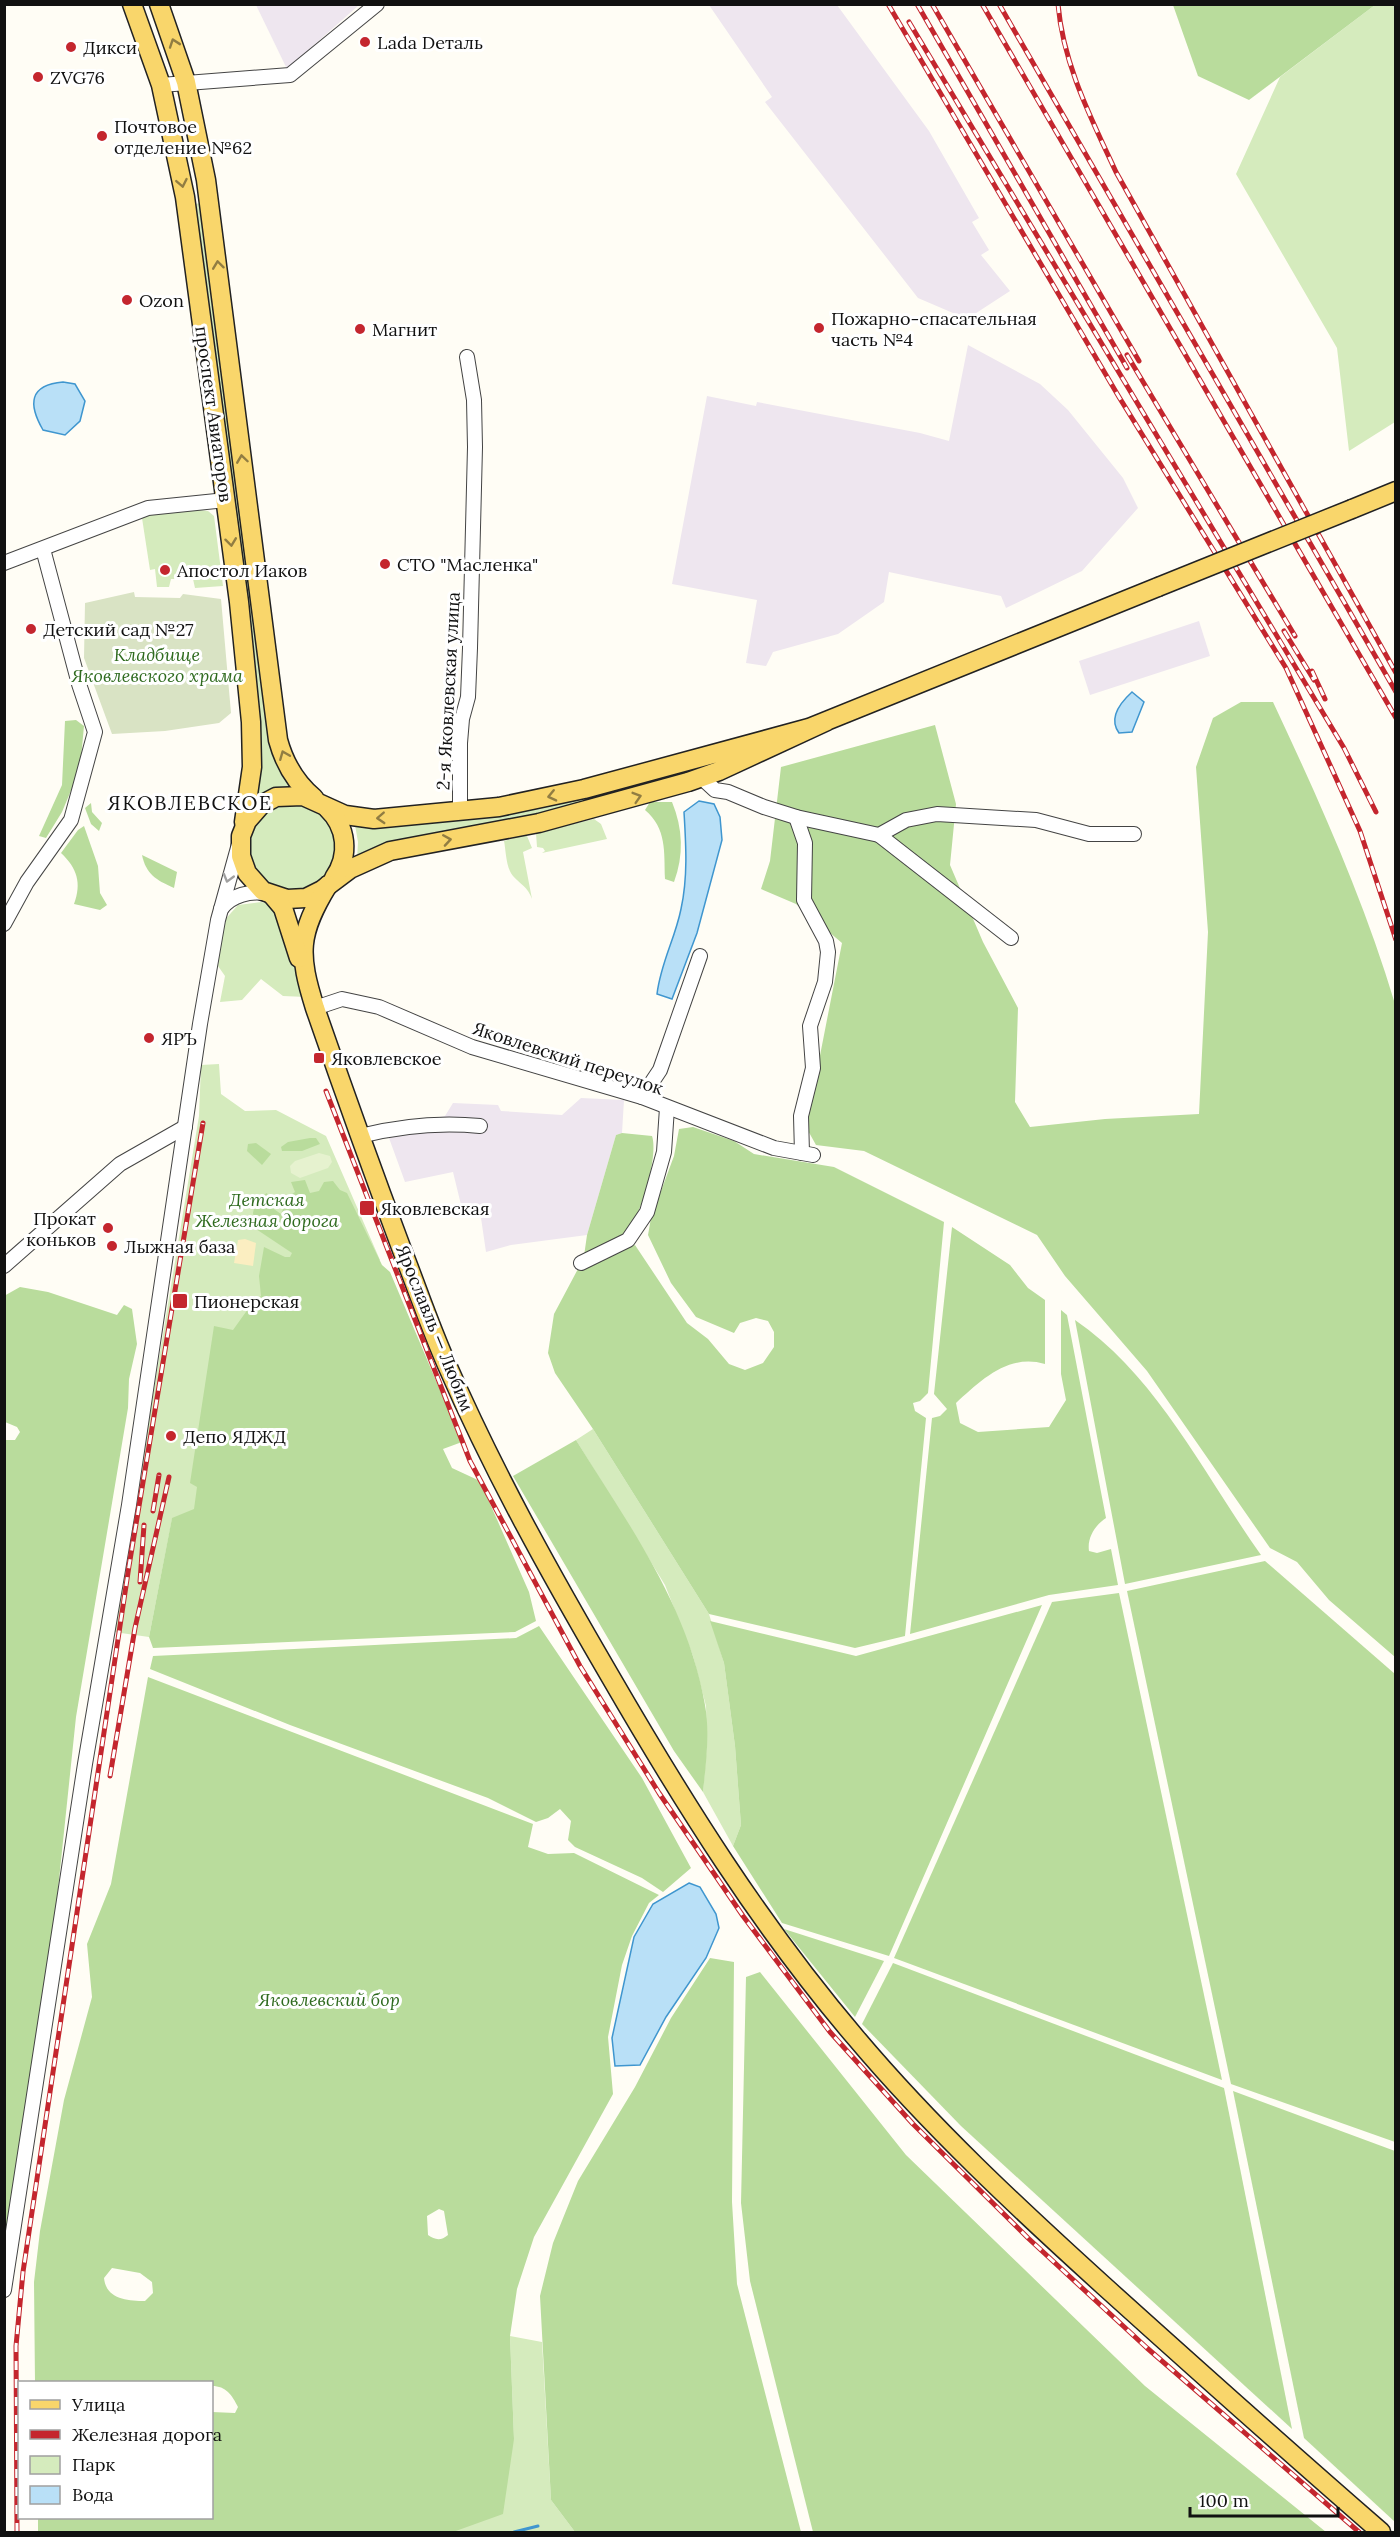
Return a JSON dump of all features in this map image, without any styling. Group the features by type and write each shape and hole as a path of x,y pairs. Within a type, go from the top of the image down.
{"main road":[{"name":"проспект Авиаторов","path":"132,4 161,85 185,197 226,500 253,742 251,781 242,833"},
{"name":"проспект Авиаторов","path":"159,4 186,82 212,218 278,740 284,757 298,781 321,803"},
{"path":"270,895 297,899 314,895 360,863 390,851 581,813 702,778 827,721 1395,491"},
{"path":"306,980 283,909 246,873 240,856 242,833 253,812 276,797 295,795 321,803 345,815 366,818 460,812 524,802 593,787 769,741 827,721"},
{"path":"321,803 340,824 345,843 342,863 330,883"},
{"name":"Ярославль — Любим","path":"330,883 306,932 302,958 306,980 360,1136 445,1361 493,1464 576,1618 668,1774 782,1943 856,2038 949,2138 1036,2225 1223,2395 1382,2532"}],"street":[{"path":"161,85 290,75 377,4"},
{"name":"2-я Яковлевская улица","path":"460,812 460,743 462,719 468,697 475,458 474,400 467,357"},
{"path":"4,563 148,508 226,500"},
{"path":"4,924 27,882 71,820 95,732 79,684 43,549"},
{"path":"702,778 716,790 728,792 796,817 879,835 1011,938"},
{"path":"879,835 906,820 937,814 1036,820 1089,834 1134,834"},
{"name":"Яковлевский переулок","path":"315,1008 342,999 379,1007 472,1047 642,1097 774,1148 807,1154 801,1116 813,1068 810,1026 825,982 828,952 826,941 804,900 805,843 796,817"},
{"path":"4,2290 218,920 242,833"},
{"path":"218,920 224,906 236,897 254,893 270,895"},
{"path":"642,1097 660,1070 700,956"},
{"path":"581,1263 628,1240 647,1212 664,1152 667,1108"},
{"path":"360,1136 390,1129 433,1124 480,1126"},
{"path":"4,1266 120,1164 185,1127"}],"shaded area":[{"path":"256,5 359,5 287,69"},
{"path":"709,5 837,5 929,131 979,218 972,222 989,250 981,255 1010,291 967,319 918,298 765,102 772,97"},
{"path":"968,345 1040,384 1068,410 1123,478 1138,508 1082,571 1006,608 1001,596 889,572 884,602 838,634 773,652 766,666 746,663 757,600 672,584 707,396 756,406 757,402 920,433 949,441"},
{"path":"1199,621 1210,656 1090,695 1079,661"},
{"path":"581,1098 624,1100 622,1133 616,1135 587,1235 511,1245 486,1252 481,1218 463,1213 453,1172 405,1182 385,1127 445,1116 453,1103 498,1105 501,1111 562,1115"}],"green space":[{"path":"1173,4 1375,5 1249,100 1198,76"},
{"path":"1375,5 1396,5 1395,422 1349,451 1337,348 1236,174 1280,77"},
{"path":"202,203 291,786 273,788 257,797 261,730 194,204"},
{"path":"173,507 208,511 214,516 223,586 195,588 193,579 171,579 169,587 157,587 155,569 150,570 142,518 145,513"},
{"name":"Кладбище Яковлевского храма","path":"134,592 135,597 180,598 183,594 221,599 231,713 219,723 165,731 112,734 84,658 85,603"},
{"path":"1241,702 1273,702 1340,851 1383,965 1395,1004 1395,1657 1329,1600 1297,1562 1270,1548 1147,1371 1065,1276 1037,1235 864,1151 816,1145 806,1127 842,943 796,904 761,889 770,861 781,767 935,725 956,804 950,865 983,942 1018,1008 1015,1102 1030,1127 1105,1119 1199,1114 1208,932 1196,767 1213,718"},
{"path":"76,720 84,726 80,769 62,812 46,838 39,836 62,785 65,721"},
{"path":"724,758 726,762 613,794 613,789"},
{"path":"593,794 595,801 357,859 358,842 355,825"},
{"path":"650,802 672,802 676,812 681,852 674,882 665,879 661,833 645,810"},
{"path":"91,803 92,812 102,823 99,831 91,824 85,808"},
{"path":"292,803 309,807 323,816 332,830 336,847 332,864 323,878 309,887 292,891 275,887 261,878 252,864 248,847 252,830 261,816 275,807"},
{"path":"594,819 601,824 607,839 542,853 545,851 543,848 537,847 536,833"},
{"path":"84,826 98,866 100,893 107,905 100,910 74,904 78,889 77,876 71,864 61,853 78,830"},
{"path":"527,836 532,848 523,852 532,899 511,873 507,859 504,841"},
{"path":"142,855 177,872 174,888 149,872"},
{"path":"261,902 270,904 279,915 306,997 283,996 261,979 242,1000 220,1002 225,976 218,966 223,922 238,905"},
{"name":"Детская Железная дорога","path":"219,1064 221,1094 245,1111 276,1110 326,1136 380,1260 348,1267 254,1300 202,1513 172,1519 149,1637 114,1632 199,1116 201,1065"},
{"path":"693,1127 734,1141 754,1154 834,1167 944,1222 928,1393 920,1401 913,1403 915,1411 926,1418 905,1636 855,1648 709,1614 593,1429 555,1373 548,1353 554,1314 579,1267 635,1245 687,1323 708,1339 729,1364 745,1370 763,1363 774,1347 774,1332 768,1321 756,1318 740,1323 734,1333 696,1317 671,1283 648,1235 651,1218 674,1156 679,1129"},
{"path":"622,1133 652,1136 653,1158 646,1189 635,1219 622,1238 584,1256 587,1235 616,1135"},
{"path":"316,1138 320,1144 302,1151 282,1151 281,1147 288,1142"},
{"path":"256,1143 271,1154 262,1165 247,1151 248,1144"},
{"path":"319,1153 330,1156 332,1162 328,1168 300,1178 291,1173 290,1166 295,1161"},
{"path":"305,1180 310,1193 319,1191 324,1182 333,1181 340,1190 347,1193 382,1265 390,1272 462,1442 443,1449 452,1468 480,1481 529,1592 536,1621 515,1632 153,1648 149,1637 172,1518 194,1509 197,1487 190,1483 214,1326 233,1330 253,1302 261,1296 259,1276 264,1247 285,1257 290,1257 292,1253 256,1229 253,1213 256,1199 267,1193 271,1207 281,1214 288,1197 295,1192 291,1182"},
{"path":"952,1227 1010,1265 1028,1288 1045,1300 1045,1364 1019,1362 996,1371 956,1403 960,1423 978,1432 1049,1427 1066,1400 1061,1374 1061,1310 1067,1315 1106,1518 1093,1532 1089,1541 1089,1551 1097,1553 1111,1549 1118,1585 1049,1595 910,1634 932,1418 940,1416 947,1409 934,1394"},
{"path":"20,1287 48,1292 117,1315 124,1305 132,1309 137,1344 129,1379 128,1408 76,1717 53,1937 5,2240 4,1440 15,1440 20,1432 17,1427 5,1422 4,1296"},
{"path":"1075,1320 1104,1343 1155,1398 1261,1555 1125,1584"},
{"path":"593,1429 709,1614 724,1663 735,1746 741,1825 733,1846 703,1792 707,1745 706,1706 693,1656 665,1585 576,1440"},
{"path":"576,1440 654,1566 685,1633 697,1668 705,1705 707,1748 703,1792 674,1751 513,1476"},
{"path":"1265,1561 1395,1674 1395,2142 1231,2084 1127,1591"},
{"path":"1119,1593 1222,2080 894,1958 1052,1602"},
{"path":"1042,1605 889,1956 782,1923 733,1846 741,1825 735,1746 724,1663 710,1621 856,1656"},
{"path":"539,1626 642,1778 691,1868 663,1892 642,1878 575,1847 568,1840 571,1821 560,1809 548,1818 536,1822 488,1798 290,1725 150,1669 153,1656 516,1638"},
{"name":"Яковлевский бор","path":"148,1677 533,1824 528,1847 548,1854 574,1853 659,1895 649,1903 632,1936 622,1965 608,2037 613,2094 534,2237 517,2289 510,2336 514,2439 503,2514 453,2532 38,2532 38,2519 213,2519 213,2412 235,2413 238,2407 228,2392 213,2386 213,2381 35,2381 34,2282 40,2231 64,2100 92,1997 87,1944 111,1884","holes":["439,2209 444,2211 448,2235 443,2238 433,2238 428,2235 427,2216","112,2268 140,2273 152,2282 153,2293 145,2301 113,2295 104,2278"]},
{"path":"784,1929 884,1961 855,2017"},
{"path":"710,1958 734,1962 732,2202 737,2284 801,2532 575,2532 551,2500 540,2296 553,2243 578,2181 635,2087 671,2018"},
{"path":"893,1963 1224,2088 1292,2429 961,2126 862,2024"},
{"path":"760,1972 906,2155 1145,2386 1326,2532 813,2532 750,2281 741,2203 746,1977"},
{"path":"1233,2091 1395,2151 1395,2522 1304,2438"},
{"path":"510,2336 542,2342 551,2500 575,2532 453,2532 514,2439"}],"sand":[{"path":"245,1239 256,1243 253,1266 234,1263 238,1240"}],"water":[{"path":"63,382 75,384 85,401 80,421 65,435 43,430 34,404 35,397 43,387"},
{"path":"1132,692 1144,702 1132,732 1119,733 1115,716 1120,705"},
{"path":"699,801 714,804 720,817 722,840 697,933 672,999 657,994 678,920 685,885 684,812"},
{"path":"689,1883 700,1887 716,1914 719,1928 706,1958 666,2017 640,2065 615,2066 612,2038 634,1937 653,1904"}],"waterway":[{"path":"514,2532 538,2526"}],"railway":[{"path":"888,4 1119,397 1286,668 1360,831 1396,940"},
{"path":"917,4 1127,368"},
{"path":"932,4 1139,361"},
{"path":"982,4 1396,718"},
{"path":"999,4 1396,692"},
{"path":"1058,4 1072,69 1116,172 1396,673"},
{"path":"909,22 1344,748 1376,812"},
{"path":"1127,355 1295,636"},
{"path":"1284,631 1314,680"},
{"path":"1312,671 1325,699"},
{"path":"326,1091 470,1461 580,1666 659,1793 743,1916 830,2032 913,2124 1028,2238 1147,2348 1359,2532"},
{"path":"17,2532 16,2346 23,2272 129,1566 203,1123"},
{"path":"153,1511 159,1475"},
{"path":"110,1776 135,1628 169,1477"},
{"path":"140,1582 144,1525"}],"place":[{"name":"Lada Dеталь","path":"365,42"},
{"name":"Дикси","path":"71,47"},
{"name":"ZVG76","path":"38,77"},
{"name":"Почтовое отделение №62","path":"102,136"},
{"name":"Ozon","path":"127,300"},
{"name":"Пожарно-спасательная часть №4","path":"819,328"},
{"name":"Магнит","path":"360,329"},
{"name":"СТО \"Масленка\"","path":"385,564"},
{"name":"Апостол Иаков","path":"165,570"},
{"name":"Детский сад №27","path":"31,629"},
{"name":"ЯРЪ","path":"149,1038"},
{"name":"Яковлевское","path":"319,1058"},
{"name":"Яковлевская","path":"367,1208"},
{"name":"Прокат коньков","path":"108,1228"},
{"name":"Лыжная база","path":"112,1246"},
{"name":"Пионерская","path":"180,1301"},
{"name":"Депо ЯДЖД","path":"171,1436"}],"district":[{"name":"ЯКОВЛЕВСКОЕ","path":"190,802"}]}
